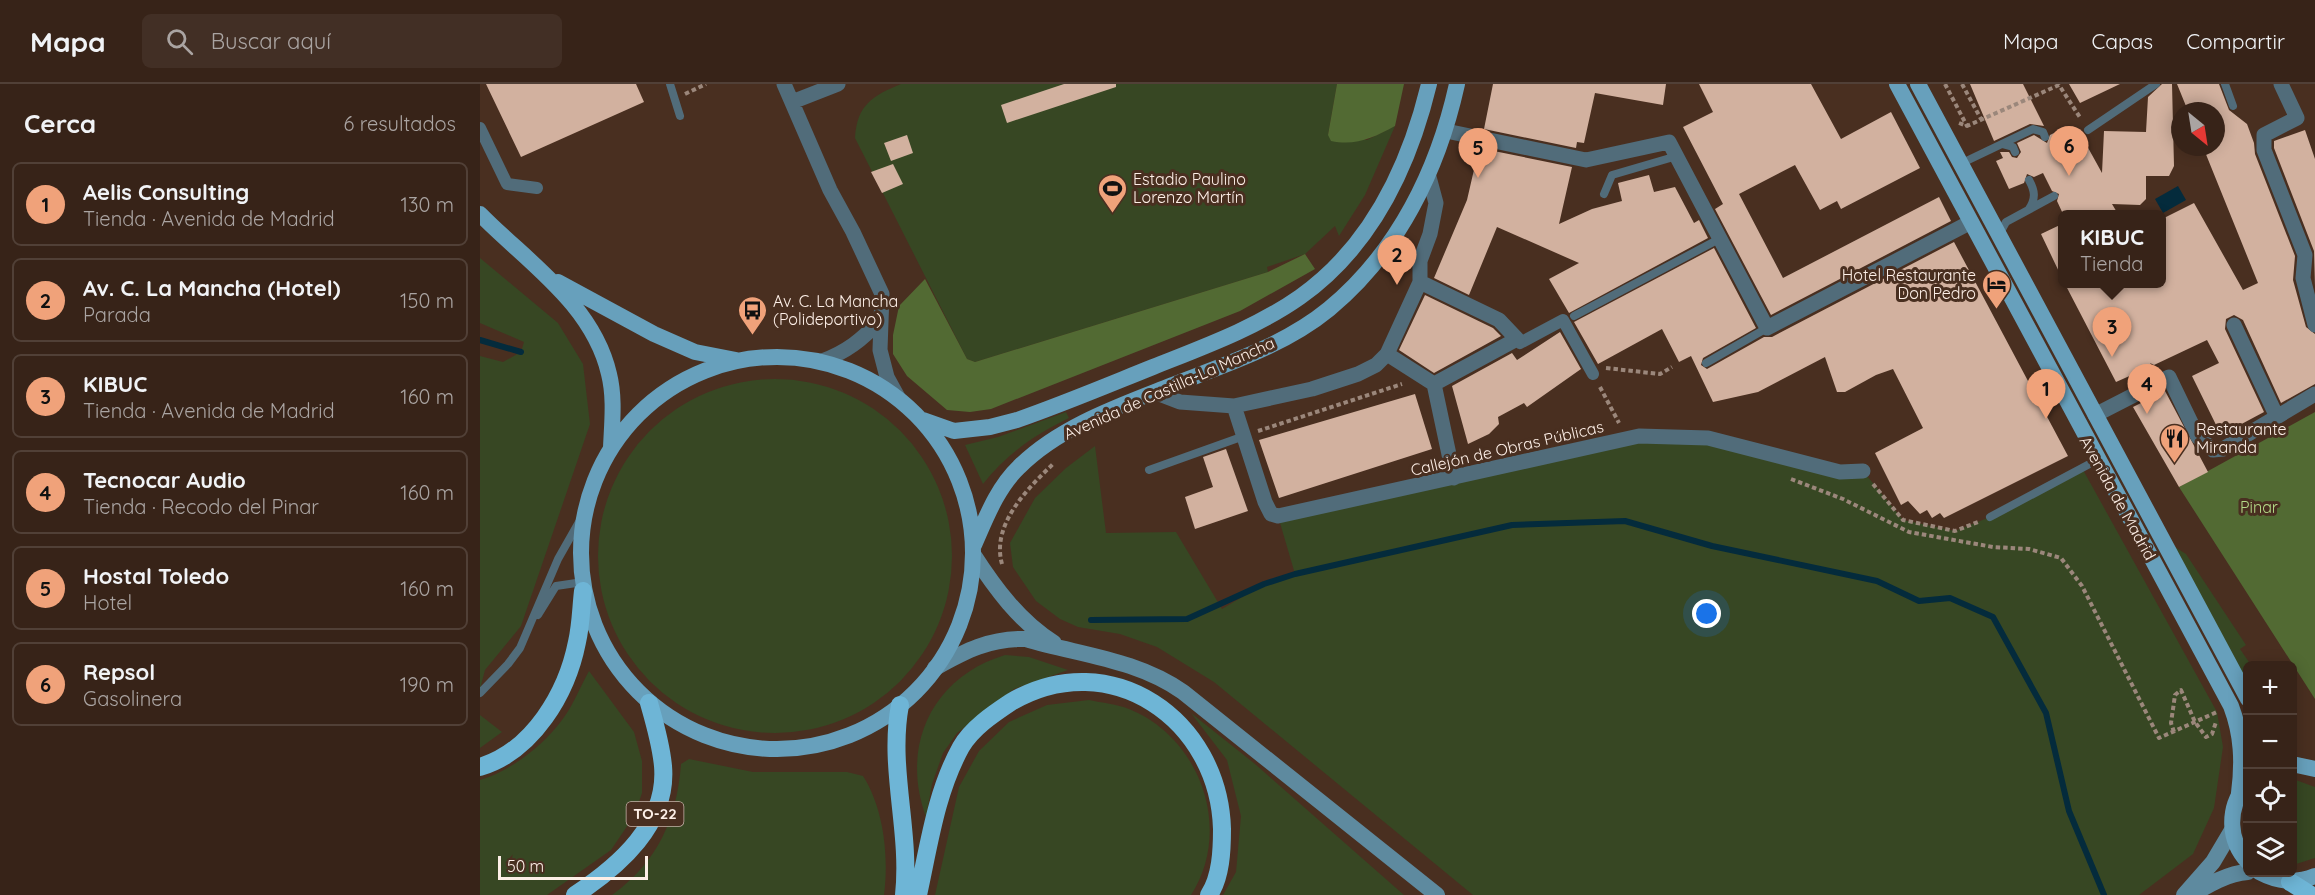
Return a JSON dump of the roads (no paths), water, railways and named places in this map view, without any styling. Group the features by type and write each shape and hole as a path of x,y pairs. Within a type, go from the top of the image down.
{"highway":[{"path":"480,767 489,764 524,741 553,708 577,642 583,586"},
{"path":"918,895 940,795 962,745 977,727 1027,693 1052,685 1080,681 1104,684 1136,693 1163,708 1186,731 1206,762 1221,802 1222,836 1214,888 1209,895"},
{"name":"TO-22","path":"575,895 621,861 644,833 657,809 663,769 660,743 649,703"},
{"path":"900,705 896,725 897,760 907,845 904,895"},
{"path":"2290,882 2311,895"}],"main road":[{"name":"Avenida de Castilla-La Mancha","path":"922,419 954,431 990,428 1017,420 1225,338 1301,297 1334,268 1362,237 1390,195 1406,159 1429,84"},
{"name":"Avenida de Castilla-La Mancha","path":"973,550 998,493 1018,467 1046,444 1154,392 1241,358 1328,310 1350,290 1386,248 1429,177 1446,131 1456,84"},
{"name":"Avenida de Madrid","path":"1897,84 2239,726 2243,788 2233,811 2232,830"},
{"name":"Avenida de Madrid","path":"1918,84 2243,692"},
{"path":"480,214 552,279 579,314 604,358 610,374 613,411 611,448"},
{"path":"552,279 654,334 695,352 737,360 794,357 822,361 849,370 898,397 922,419 943,447 959,478 969,511 973,550 964,610 948,648 935,668 900,705 859,730 832,741 794,748 755,748 717,740 681,725 649,703 626,679 607,653 592,623 583,586 579,522 611,448 644,407 688,378 737,360"},
{"path":"973,550 990,580 1019,614 1035,630 1067,651"},
{"path":"935,668 968,649 1009,639 1026,639 1067,651 1133,665 1166,680 1437,895"},
{"path":"2232,830 2236,846 2243,856"},
{"path":"2184,895 2213,862 2232,830"},
{"path":"2192,895 2217,881 2243,872"},
{"path":"2268,877 2290,882 2315,876"}],"street":[{"path":"784,84 830,190 882,294 879,321 880,350 887,377 898,397"},
{"path":"792,102 838,84"},
{"path":"2281,84 2297,118 2265,135 2264,150 2305,255 2303,278 2315,325"},
{"path":"480,128 507,184 537,188"},
{"path":"1446,131 1586,160 1669,142 1767,328 1971,222"},
{"path":"1154,392 1180,402 1234,406 1312,389 1358,374 1376,365 1387,354 1420,282 1420,261 1430,234 1436,203 1429,177"},
{"path":"1420,282 1499,320 1520,343 1563,320 1595,370"},
{"path":"822,361 843,353 861,340 879,321"},
{"path":"2234,325 2277,417"},
{"path":"1429,381 1517,339"},
{"path":"1387,354 1429,381 1454,478"},
{"path":"2095,416 2169,377 2199,437 2212,450 2223,449 2315,394"},
{"name":"Callejón de Obras Públicas","path":"1234,406 1268,508 1271,514 1278,516 1639,436 1708,438 1840,472 1863,471"}],"lane":[{"path":"670,84 680,116"},
{"path":"2088,130 2156,84"},
{"path":"2225,84 2233,106"},
{"path":"1960,164 2033,129 2043,132 2045,137"},
{"path":"2002,144 2013,147 2015,152"},
{"path":"1604,194 1612,175 1677,156"},
{"path":"2028,210 2034,200 2034,189 2029,180"},
{"path":"1999,234 2006,222 2054,196"},
{"path":"1574,316 1721,238"},
{"path":"1706,363 1767,328"},
{"path":"1149,470 1244,436"},
{"path":"1990,517 2097,460"},
{"path":"526,635 558,559 579,522"},
{"path":"480,693 508,664 556,586 583,586"}],"water":[{"path":"2178,186 2186,200 2166,211 2161,210 2155,199"}],"waterway":[{"path":"480,340 521,352"},
{"path":"1091,620 1187,619 1264,584 1295,574 1512,525 1625,521 1712,546 1877,581 1919,601 1950,598 1993,617 2046,713 2069,811 2104,895"}],"place":[{"name":"Repsol","path":"2069,176"},
{"name":"Hostal Toledo","path":"1478,178"},
{"name":"Estadio Paulino Lorenzo Martín","path":"1112,214"},
{"name":"Av. C. La Mancha (Hotel)","path":"1397,285"},
{"name":"Hotel Restaurante Don Pedro","path":"1997,310"},
{"name":"Av. C. La Mancha (Polideportivo)","path":"752,336"},
{"name":"KIBUC","path":"2112,357"},
{"name":"Tecnocar Audio","path":"2147,414"},
{"name":"Aelis Consulting","path":"2046,419"},
{"name":"Restaurante Miranda","path":"2175,464"}],"park label":[{"name":"Pinar","path":"2259,507"}]}
